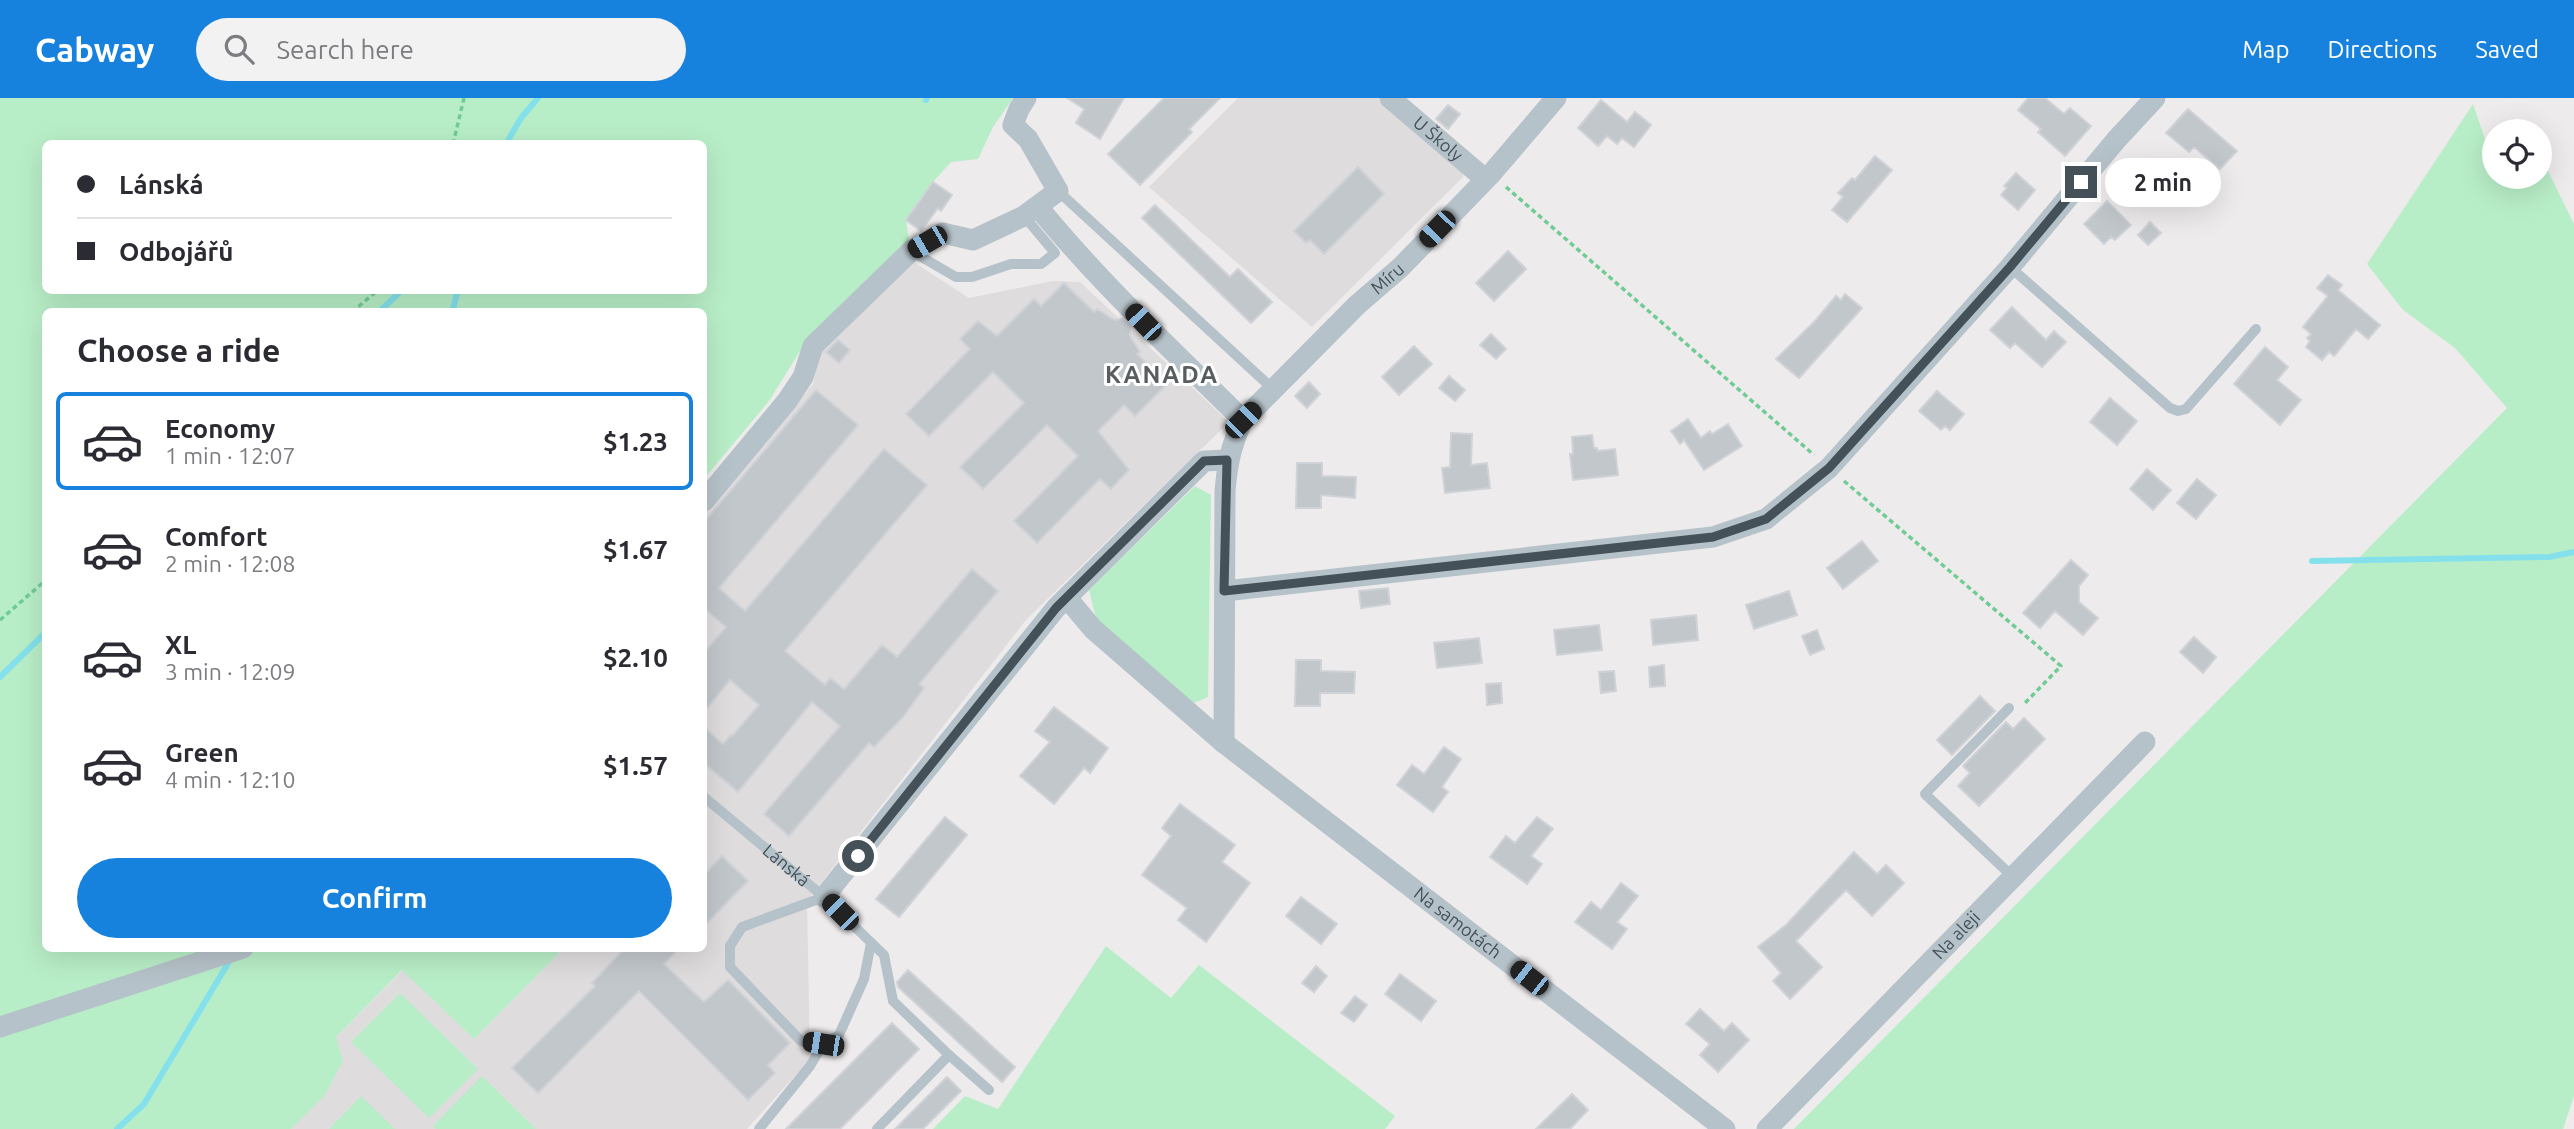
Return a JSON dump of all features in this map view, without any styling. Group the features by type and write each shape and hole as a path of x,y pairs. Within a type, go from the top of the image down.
{"street":[{"path":"707,497 787,401 803,377 813,346 911,251 943,233 973,240 1031,211 1058,191 1028,139 1013,125 1018,109 1026,98"},
{"name":"U Školy","path":"1390,98 1488,177"},
{"name":"Míru","path":"1227,460 1232,441 1243,420 1357,305 1401,267 1488,177 1556,98"},
{"path":"1224,591 1713,537 1766,519 1829,468 2010,267 2117,139 2155,98"},
{"path":"1031,211 1060,235 1143,322 1243,420"},
{"path":"1224,743 1227,460"},
{"name":"Lánská","path":"824,897 1056,608 1204,461 1227,460"},
{"name":"Na samotách","path":"1067,598 1093,629 1224,743 1725,1129"},
{"name":"Na aleji","path":"1768,1129 2145,742"},
{"path":"0,1027 231,952"}],"lane":[{"path":"1058,191 1274,390"},
{"path":"911,251 956,277 972,276 1011,264 1041,264 1055,253 1031,211"},
{"path":"2010,267 2170,408 2178,411 2186,409 2256,329"},
{"path":"2009,708 1925,794 2013,877"},
{"name":"Lánská","path":"707,800 824,897"},
{"path":"823,1044 801,1041 730,967 730,946 742,927 824,897 884,955 893,1001 989,1090"},
{"path":"759,1129 810,1066 823,1044 839,1035 864,979 871,943"},
{"path":"877,1129 949,1055"}],"path":[{"path":"454,140 464,98"},
{"path":"1488,177 2061,666 2024,705 2009,708"},
{"path":"357,308 373,294"},
{"path":"0,620 42,583"}],"shaded area":[{"path":"1238,98 1380,98 1463,167 1463,177 1312,327 1149,187"},
{"path":"912,261 969,298 1053,281 1080,282 1229,422 1026,620 807,901 810,1059 747,1129 291,1129 325,1095 336,1037 403,970 474,1039 560,952 707,952 707,509 813,384 821,349"}],"green space":[{"path":"0,98 1013,98 993,127 978,159 951,162 933,182 906,220 909,240 805,343 769,401 707,475 707,308 42,308 42,952 560,952 474,1039 402,970 336,1037 343,1061 325,1095 291,1129 0,1129"},
{"path":"2473,104 2482,130 2482,189 2552,189 2552,179 2574,224 2574,1096 2563,1129 1794,1129 2507,408 2455,348 2403,310 2367,264"},
{"path":"1195,486 1211,495 1208,697 1187,706 1098,626 1089,590"},
{"path":"1106,946 1171,998 1199,965 1395,1116 1385,1129 933,1129 965,1096 998,1109"},
{"path":"400,993 478,1069 429,1118 351,1042"},
{"path":"482,1076 536,1129 436,1129 433,1126"},
{"path":"361,1096 395,1129 329,1129"}],"building":[{"path":"1067,98 1124,98 1100,139 1076,123 1084,109"},
{"path":"1164,98 1220,98 1189,129 1192,132 1140,185 1108,154"},
{"path":"2028,98 2045,98 2064,114 2070,108 2091,126 2065,156 2038,132 2041,129 2018,110"},
{"path":"1601,100 1627,122 1635,112 1651,125 1634,147 1622,138 1617,144 1607,136 1598,146 1578,128"},
{"path":"1448,105 1460,114 1448,129 1436,119"},
{"path":"2188,109 2237,151 2220,169 2194,147 2189,152 2166,133"},
{"path":"1875,156 1892,170 1847,222 1832,210 1843,197 1838,193 1852,178 1855,180"},
{"path":"1358,167 1384,194 1324,254 1310,240 1306,243 1294,231"},
{"path":"2016,173 2035,190 2018,210 2001,195 2007,188 2004,186"},
{"path":"933,182 952,195 941,211 938,208 921,231 906,220"},
{"path":"2107,201 2131,225 2115,240 2111,237 2104,244 2084,224"},
{"path":"1155,205 1230,277 1238,269 1272,302 1251,323 1142,218"},
{"path":"2150,222 2161,233 2148,245 2138,235"},
{"path":"1508,251 1526,269 1494,301 1476,283"},
{"path":"2328,275 2342,285 2338,290 2380,325 2368,339 2356,329 2334,356 2329,352 2322,360 2306,347 2310,341 2307,338 2311,334 2303,327 2328,296 2317,288"},
{"path":"1064,283 1094,312 1097,309 1114,320 1122,319 1130,328 1130,336 1140,352 1137,354 1167,384 1135,416 1124,405 1098,431 1129,470 1111,489 1100,479 1037,543 1014,521 1078,456 1047,425 983,489 960,467 1024,403 993,372 929,436 906,414 970,349 960,339 978,321 997,336 1034,299 1041,306"},
{"path":"1845,294 1862,308 1799,378 1776,359 1836,296 1841,300"},
{"path":"2012,307 2046,340 2054,331 2066,342 2042,367 2015,343 2010,348 1990,330"},
{"path":"1491,334 1506,349 1496,359 1480,345"},
{"path":"838,340 850,350 839,363 826,352"},
{"path":"1414,346 1432,364 1399,395 1382,377"},
{"path":"2265,347 2288,367 2277,380 2301,400 2280,425 2234,384"},
{"path":"1449,376 1465,390 1455,401 1439,388"},
{"path":"1309,382 1320,394 1307,408 1295,396"},
{"path":"816,390 858,425 719,588 745,611 884,449 927,485 785,651 825,685 830,678 844,689 882,645 897,657 972,569 998,591 919,684 924,688 903,717 874,747 869,743 789,836 764,814 840,726 812,702 738,792 707,766 707,730 723,744 759,705 730,680 707,708 707,649 726,627 707,611 707,518"},
{"path":"1937,391 1964,414 1950,430 1945,426 1941,430 1919,411"},
{"path":"2110,398 2137,421 2117,445 2090,422"},
{"path":"1688,419 1701,438 1728,424 1742,446 1704,470 1684,440 1680,444 1671,431"},
{"path":"1451,433 1472,434 1471,465 1487,463 1490,488 1445,493 1442,468 1450,467"},
{"path":"1592,435 1597,451 1615,449 1618,475 1573,480 1570,454 1573,454 1572,437"},
{"path":"1297,463 1322,463 1322,476 1356,477 1355,498 1321,495 1321,508 1296,508"},
{"path":"2147,469 2171,490 2153,510 2130,489"},
{"path":"2197,479 2216,495 2196,519 2177,503"},
{"path":"1862,541 1878,561 1843,589 1827,568"},
{"path":"2071,560 2088,575 2079,586 2079,602 2098,618 2083,635 2055,611 2040,628 2023,613"},
{"path":"1388,588 1390,604 1361,608 1359,591"},
{"path":"1789,591 1797,615 1754,629 1746,605"},
{"path":"1696,615 1698,640 1653,645 1651,620"},
{"path":"1599,625 1602,650 1557,655 1554,630"},
{"path":"1817,630 1824,649 1810,655 1802,636"},
{"path":"2194,637 2216,657 2203,673 2180,652"},
{"path":"1479,638 1482,663 1437,668 1434,643"},
{"path":"1296,660 1321,660 1321,671 1355,672 1354,693 1320,693 1320,706 1295,706"},
{"path":"1664,665 1665,686 1650,687 1649,667"},
{"path":"1614,671 1616,691 1601,693 1599,672"},
{"path":"1501,683 1502,703 1487,705 1486,684"},
{"path":"1980,696 1995,711 1952,755 1937,740"},
{"path":"1054,707 1108,748 1090,773 1084,768 1054,804 1020,776 1050,742 1035,731"},
{"path":"2024,718 2045,739 1979,806 1958,786 1970,773 1963,766 2006,722 2013,729"},
{"path":"1444,747 1461,759 1442,787 1448,792 1433,812 1397,785 1412,765 1424,774"},
{"path":"1180,804 1235,845 1222,862 1250,883 1206,942 1178,920 1187,908 1142,875 1171,836 1162,828"},
{"path":"945,817 967,835 899,917 876,899"},
{"path":"1537,817 1553,829 1531,856 1542,864 1527,884 1490,857 1506,836 1515,843"},
{"path":"1854,852 1877,874 1886,865 1904,883 1872,916 1846,890 1830,906 1796,941 1822,967 1790,999 1773,981 1781,973 1758,947 1786,925"},
{"path":"722,856 748,881 707,923 707,872"},
{"path":"1621,883 1638,896 1617,922 1627,929 1612,949 1575,922 1591,902 1601,910"},
{"path":"1301,897 1337,924 1321,944 1286,916"},
{"path":"621,952 676,952 664,964 704,1002 728,980 790,1043 768,1065 775,1073 748,1100 639,991 538,1093 512,1068 595,986 592,983"},
{"path":"1316,966 1327,976 1314,992 1302,983"},
{"path":"908,970 1015,1067 1002,1082 898,987 897,982"},
{"path":"1400,974 1436,1001 1421,1021 1385,994"},
{"path":"1355,996 1367,1005 1354,1022 1341,1013"},
{"path":"1700,1009 1724,1031 1732,1023 1749,1040 1718,1072 1700,1055 1710,1044 1686,1024"},
{"path":"892,1023 919,1049 840,1129 786,1129"},
{"path":"947,1077 961,1091 923,1129 895,1129"},
{"path":"1572,1094 1588,1110 1570,1129 1536,1129"}],"waterway":[{"name":"KANADA","path":"508,140 521,118 538,98"},
{"name":"KANADA","path":"383,308 398,294"},
{"path":"453,308 457,294"},
{"path":"2312,561 2549,557 2574,552"},
{"name":"KANADA","path":"0,677 42,636"},
{"path":"117,1129 144,1104 230,960"}],"district":[{"name":"KANADA","path":"1162,375"}],"route":[{"path":"858,856 1056,608 1204,461 1227,460 1224,591 1713,537 1766,519 1829,468 2010,267 2081,182"}]}
